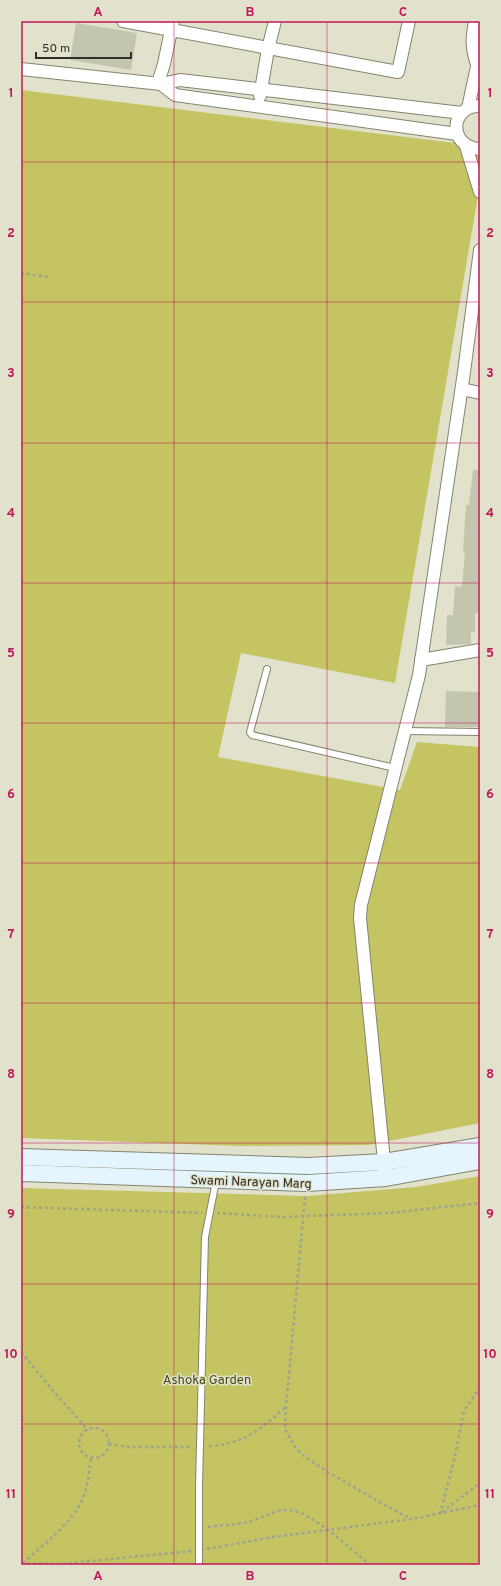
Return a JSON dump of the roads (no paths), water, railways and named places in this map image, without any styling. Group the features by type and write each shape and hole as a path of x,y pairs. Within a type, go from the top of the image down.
{"main road":[{"name":"Swami Narayan Marg","path":"21,1157 308,1166 385,1170 480,1146"},
{"name":"Swami Narayan Marg","path":"21,1173 307,1183 385,1170 480,1161"}],"street":[{"path":"122,21 172,26 268,49 398,72 409,21"},
{"path":"256,106 262,90 268,49 275,21"},
{"path":"475,21 471,39 477,65"},
{"path":"160,84 172,26"},
{"path":"480,53 465,110 458,119 456,126 457,134 466,146 480,192"},
{"path":"21,69 160,84 180,80 262,90 465,110 475,106 480,106"},
{"path":"160,84 175,95 457,134"},
{"path":"466,146 480,148"},
{"path":"385,1170 360,918 362,899 419,675 462,389 480,250"},
{"path":"462,389 480,393"},
{"path":"421,660 480,650"}],"lane":[{"path":"267,669 250,732 252,735 395,768"},
{"path":"404,731 480,732"},
{"path":"199,1565 205,1237 217,1180"}],"park label":[{"name":"Ashoka Garden","path":"207,1379"}]}
